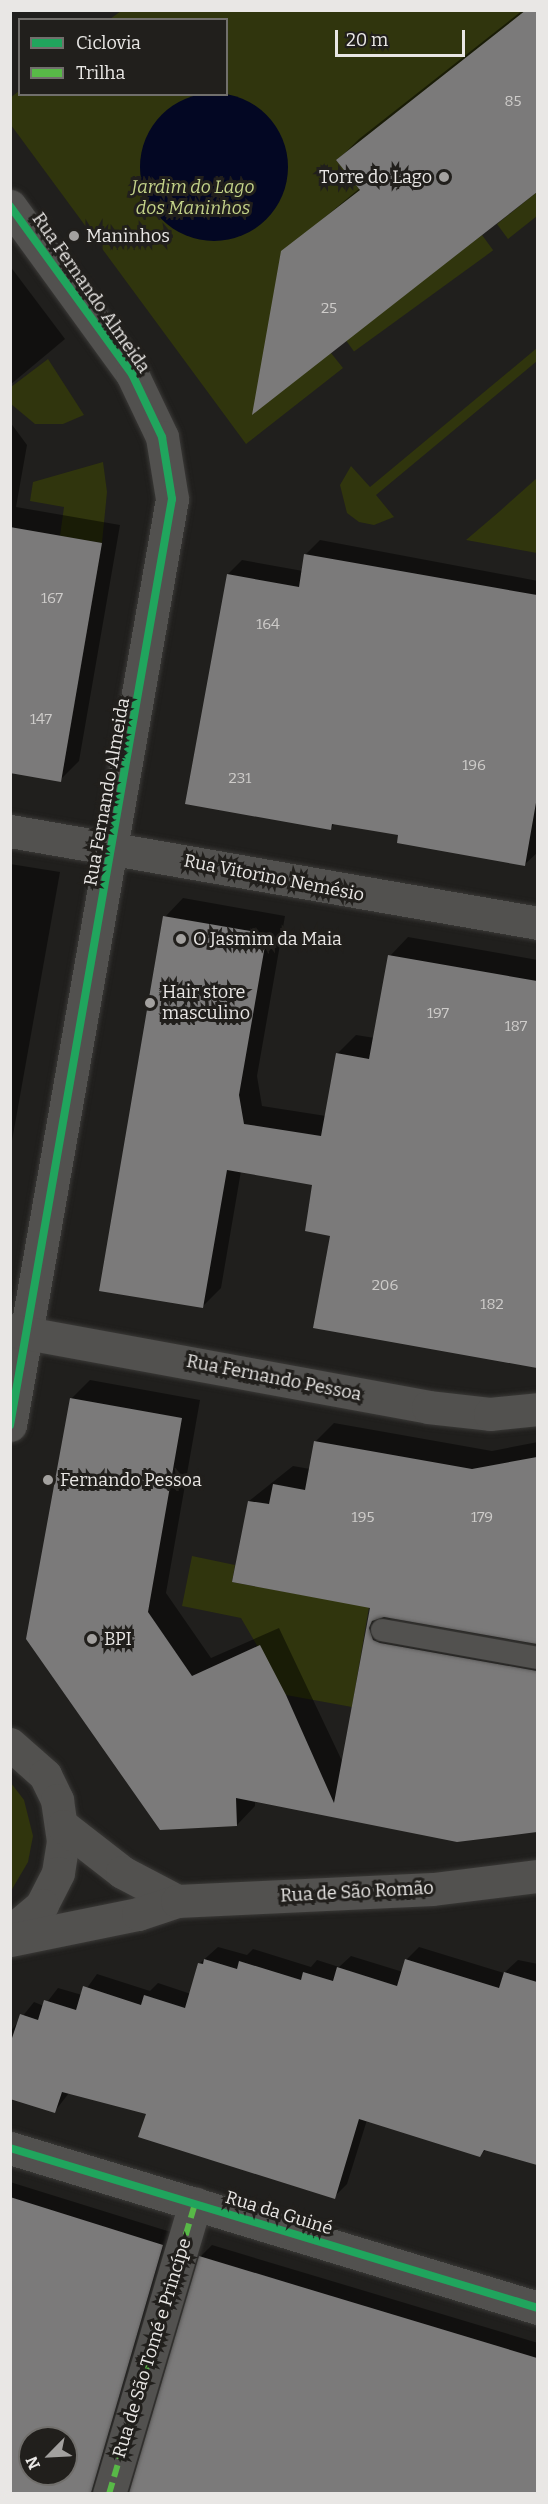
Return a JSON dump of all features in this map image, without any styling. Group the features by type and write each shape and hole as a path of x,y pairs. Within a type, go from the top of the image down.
{"street":[{"name":"Rua Fernando Almeida","path":"10,206 132,374 162,437 169,469 172,507 113,849 20,1332 10,1425"},
{"name":"Rua Vitorino Nemésio","path":"10,831 537,923"},
{"name":"Rua Fernando Pessoa","path":"20,1332 428,1407 490,1414 537,1409"},
{"path":"10,1744 45,1775 57,1800 63,1826 58,1874 42,1905 10,1932"},
{"name":"Rua de São Romão","path":"63,1826 122,1872 177,1900"},
{"name":"Rua de São Romão","path":"10,1940 138,1914 177,1900 433,1888 537,1876"},
{"name":"Rua da Guiné","path":"10,2148 537,2308"},
{"name":"Rua de São Tomé e Princípe","path":"109,2493 195,2203"}],"lane":[{"path":"382,1630 537,1658"}],"green space":[{"name":"Jardim do Lago dos Maninhos","path":"121,11 526,11 336,160 360,190 331,353 343,368 246,444 11,125 10,98 18,92 18,96 228,96 228,18 111,18"},
{"path":"537,192 537,216 508,239 497,224"},
{"path":"482,235 493,250 354,351 343,336"},
{"path":"537,348 537,361 376,495 394,517 374,525 359,522 347,513 340,485 351,466 370,487"},
{"path":"48,359 84,415 63,424 35,424 11,404 11,387"},
{"path":"103,462 107,492 102,543 60,536 64,507 30,501 33,482"},
{"path":"537,478 537,553 466,540 500,511"},
{"path":"192,1556 235,1565 232,1582 369,1607 352,1707 286,1695 241,1618 182,1606"},
{"path":"11,1783 24,1800 33,1836 28,1862 11,1891"}],"water":[{"path":"228,95 255,106 275,126 286,153 288,167 286,181 275,208 255,228 228,239 214,241 200,239 173,228 153,208 142,181 140,167 142,153 153,126 173,106 196,96"}],"building":[{"path":"526,10 537,10 537,192 252,415 281,251 360,190 336,160"},
{"path":"10,527 102,543 61,782 10,773"},
{"path":"304,554 537,595 537,797 525,866 397,843 398,835 332,824 331,830 185,804 227,574 299,587"},
{"path":"163,916 267,934 239,1095 244,1124 321,1136 336,1053 369,1059 388,955 537,981 537,1368 313,1328 330,1236 305,1231 312,1185 227,1170 203,1308 99,1291"},
{"path":"70,1398 182,1418 148,1612 192,1676 260,1645 286,1695 334,1803 370,1608 232,1582 248,1501 269,1504 273,1484 305,1490 314,1441 472,1469 537,1457 537,1644 384,1617 372,1621 369,1628 373,1640 380,1643 537,1671 537,1832 457,1842 236,1798 237,1826 160,1830 26,1639"},
{"path":"204,1959 237,1969 239,1961 301,1980 303,1972 333,1981 337,1967 397,1986 405,1959 499,1988 504,1972 537,1982 537,2165 484,2150 480,2157 359,2119 335,2199 138,2137 146,2114 62,2092 55,2113 10,2099 10,2044 20,2014 38,2020 44,2000 76,2010 83,1986 141,2005 144,1995 185,2008 198,1963 203,1964"},
{"path":"10,2197 163,2245 91,2493 10,2493"},
{"path":"199,2256 537,2358 537,2493 129,2493"}],"marked path":[{"path":"109,2494 195,2203"}],"cycle path":[{"path":"10,206 132,374 162,437 172,499 10,1425"},
{"path":"10,2148 538,2308"}],"place":[{"name":"Torre do Lago","path":"444,177"},
{"name":"Maninhos","path":"74,236"},
{"name":"O Jasmim da Maia","path":"181,939"},
{"name":"Hair store masculino","path":"150,1003"},
{"name":"Fernando Pessoa","path":"48,1480"},
{"name":"BPI","path":"92,1639"}]}
